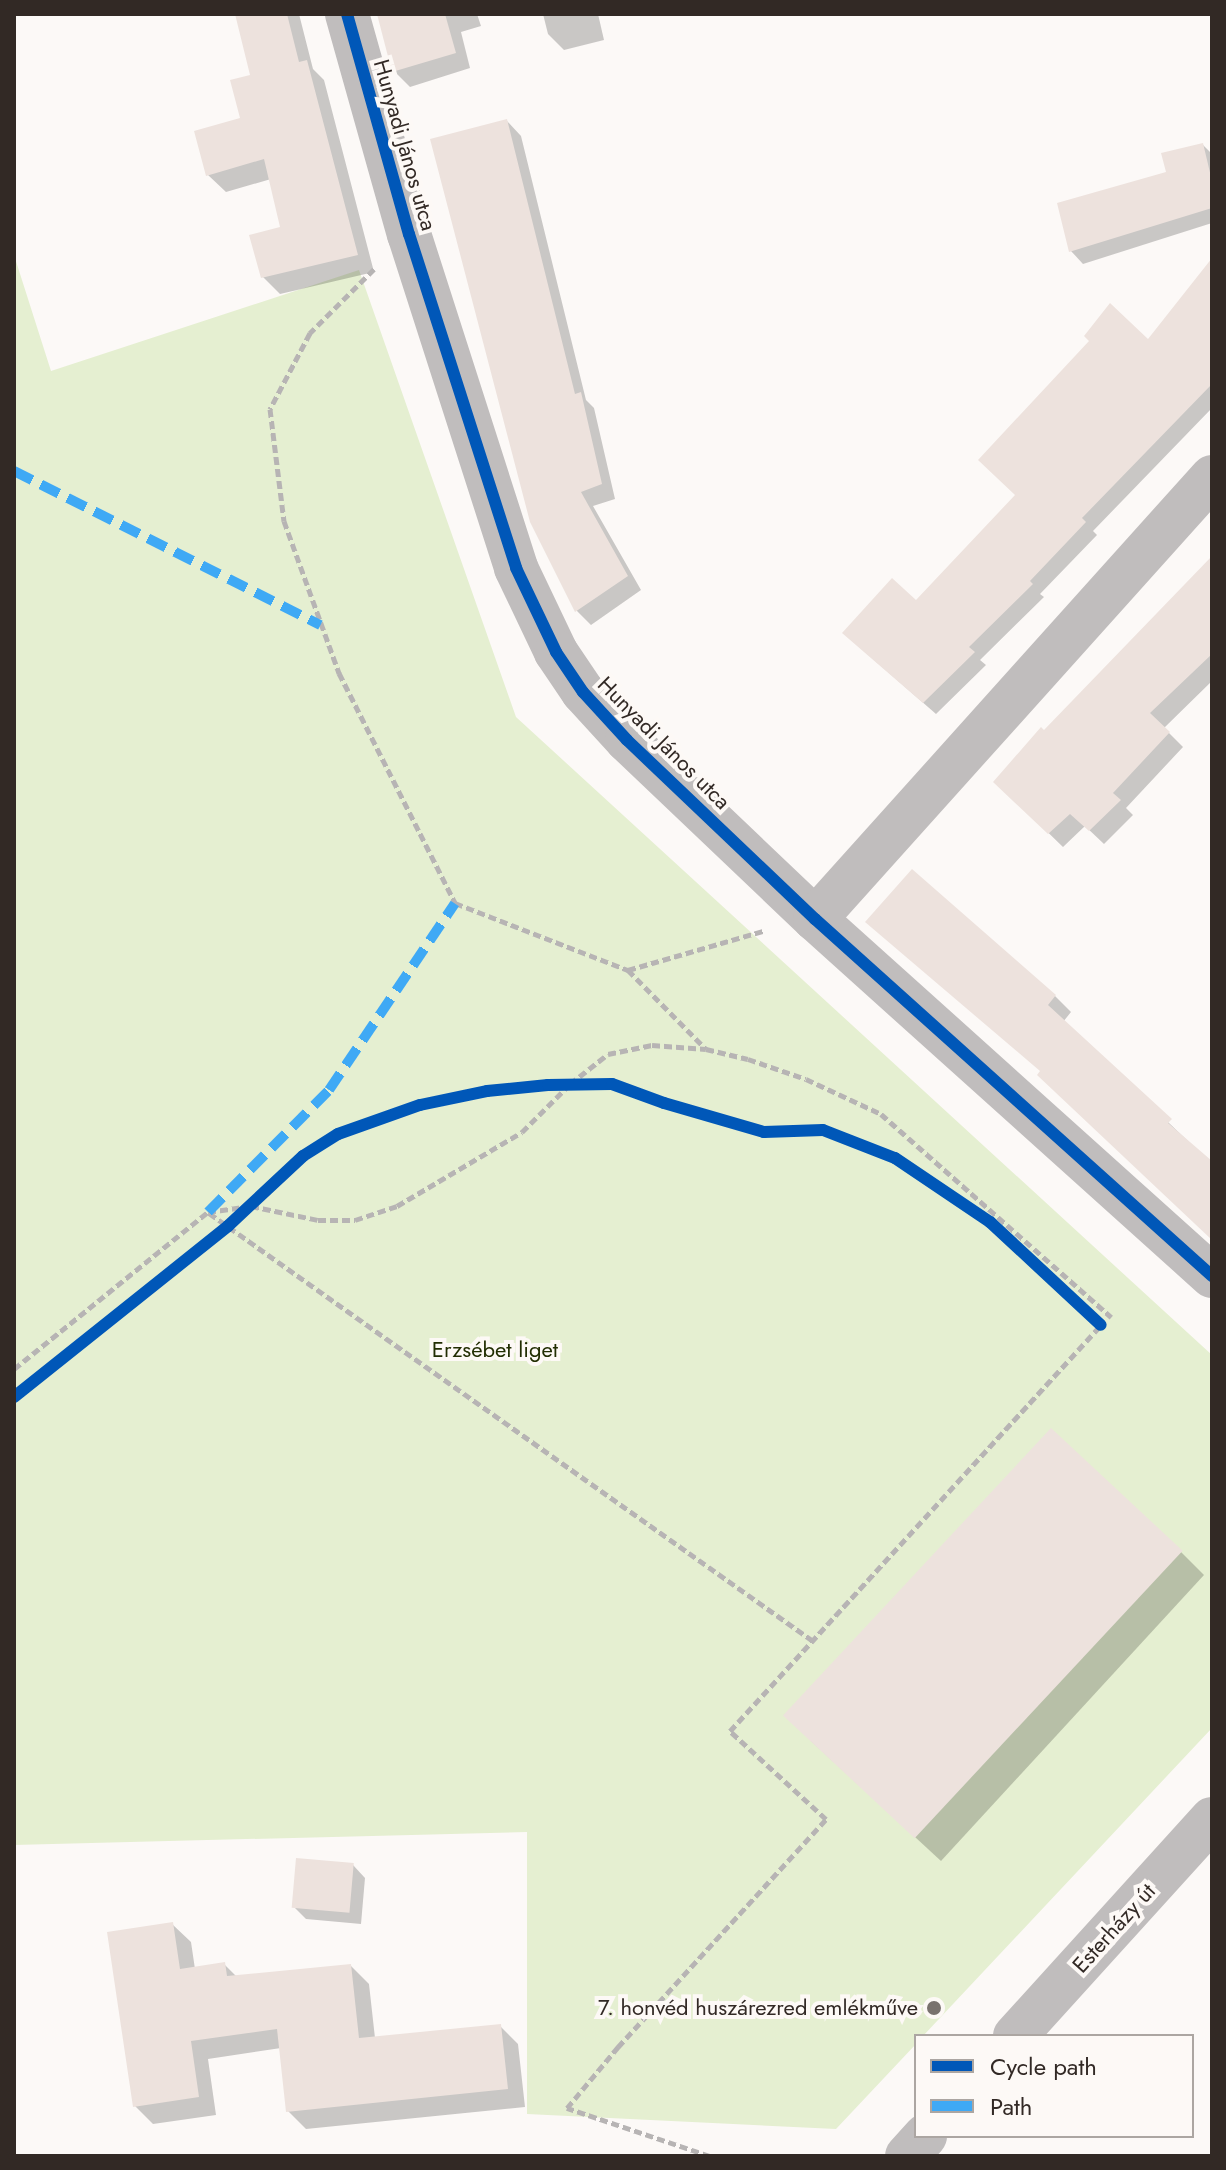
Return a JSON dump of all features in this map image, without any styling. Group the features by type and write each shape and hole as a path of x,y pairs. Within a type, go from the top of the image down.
{"street":[{"name":"Hunyadi János utca","path":"347,14 409,234 516,568 556,652 583,692 627,740 815,919 1212,1276"},
{"path":"815,919 1212,477"},
{"name":"Esterházy út","path":"1017,2034 1212,1819"},
{"path":"907,2156 923,2138"}],"path":[{"path":"409,234 310,333 270,409 284,521 339,673 455,903 628,970 706,1049"},
{"path":"628,970 710,944"},
{"path":"14,1369 208,1212 251,1206 318,1220 355,1220 397,1206 522,1132 570,1084 608,1054 652,1045 706,1049 806,1079 881,1114 1106,1321"},
{"path":"548,1085 598,1084"},
{"path":"222,1230 261,1196"},
{"path":"952,1197 990,1222 1106,1321"},
{"path":"208,1212 222,1230 813,1641"},
{"path":"710,2156 567,2108 618,2047 826,1819 730,1731 1106,1321"}],"green space":[{"name":"Erzsébet liget","path":"14,255 51,371 359,270 516,717 1212,1355 1212,1728 925,2034 914,2034 914,2046 836,2129 527,2114 527,1832 14,1845"}],"building":[{"path":"235,14 287,14 299,62 307,60 358,255 261,278 249,235 280,227 264,159 206,176 194,131 240,118 230,80 250,75"},
{"path":"377,14 445,14 456,53 392,72"},
{"path":"507,119 575,394 581,392 602,484 581,492 628,576 575,612 530,522 430,139"},
{"path":"1203,143 1212,181 1212,208 1069,252 1057,203 1166,172 1161,153"},
{"path":"1212,258 1212,384 1082,518 1086,522 1030,581 1033,584 969,647 975,652 923,703 842,633 892,578 916,600 1015,495 978,460 1089,341 1084,336 1110,303 1148,339"},
{"path":"1212,556 1212,654 1150,713 1170,732 1113,793 1121,800 1089,831 1070,814 1048,834 993,782 1041,727 1044,730"},
{"path":"912,869 1056,995 1048,1005 1172,1119 1168,1123 1212,1161 1212,1240 1037,1075 1040,1071 865,922"},
{"path":"1051,1428 1183,1551 915,1838 783,1715"},
{"path":"296,1858 354,1863 349,1913 292,1908"},
{"path":"173,1922 180,1969 225,1962 227,1976 351,1964 359,2038 501,2024 508,2089 286,2112 277,2029 191,2041 199,2097 133,2107 107,1932"}],"marked path":[{"path":"14,471 320,625"},
{"path":"208,1212 329,1090 455,903"}],"cycle path":[{"path":"347,14 409,234 516,568 556,652 583,692 627,740 815,919 1212,1276"},
{"path":"14,1397 228,1226 303,1156 338,1134 420,1105 487,1091 548,1085 612,1084 664,1103 764,1132 823,1130 895,1158 990,1222 1101,1325"}],"place":[{"name":"7. honvéd huszárezred emlékműve","path":"934,2008"}]}
